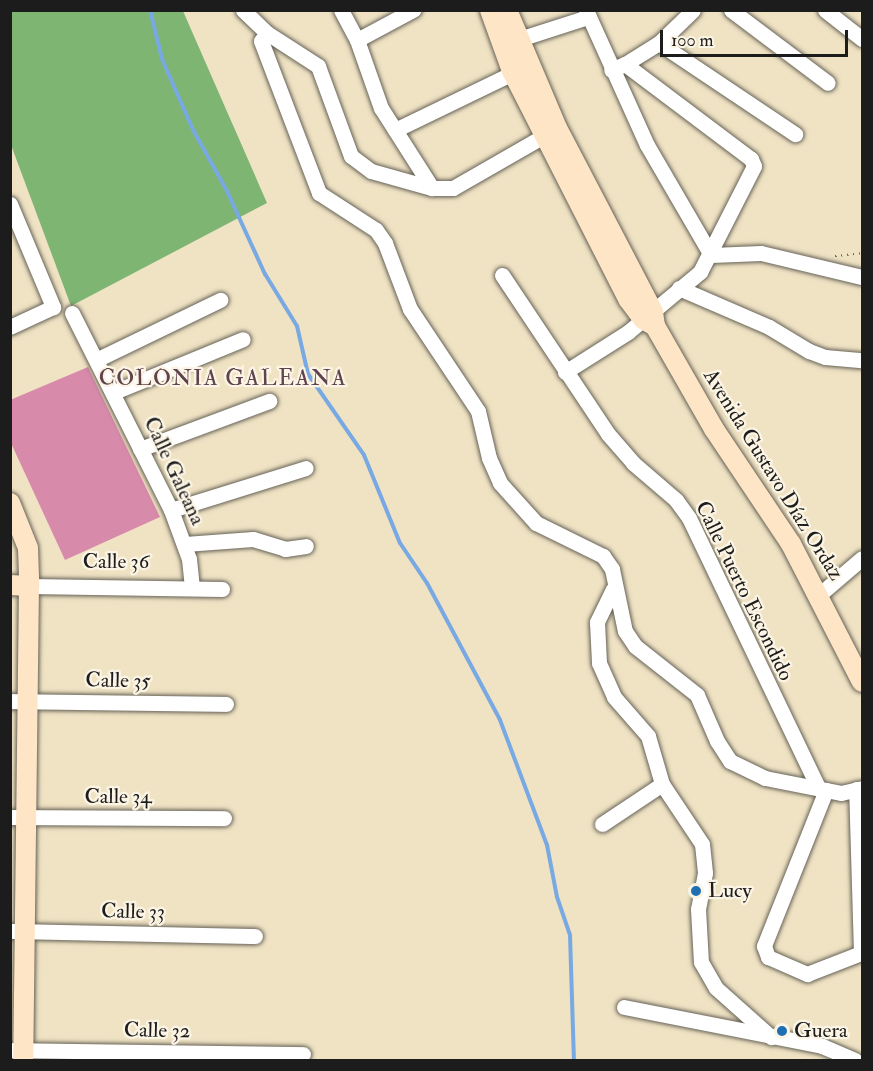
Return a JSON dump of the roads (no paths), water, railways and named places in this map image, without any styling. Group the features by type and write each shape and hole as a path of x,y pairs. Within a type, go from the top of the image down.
{"street":[{"path":"243,10 261,22 267,33 318,66 351,156 371,171 432,188 453,188 550,132"},
{"path":"341,10 357,40 381,108 432,188"},
{"path":"357,40 413,10"},
{"name":"Avenida Gustavo Díaz Ordaz","path":"490,10 510,42 627,299 650,319 714,429 768,507 820,594 862,682"},
{"name":"Avenida Gustavo Díaz Ordaz","path":"507,10 510,42"},
{"path":"618,67 659,43 693,10"},
{"path":"730,10 828,83"},
{"path":"825,10 862,39"},
{"path":"510,42 587,14 618,67 647,145 711,255"},
{"path":"267,33 261,41 320,193 376,230 386,243 410,309 478,411 489,458 500,483 536,523 603,556 612,569 613,589 625,631 635,646 697,695 730,761 765,778 822,788 841,793 860,788 861,953 807,974 764,952 822,788"},
{"path":"659,43 795,134"},
{"path":"565,372 650,319 680,288 700,272 711,255 754,166 751,159 618,67"},
{"path":"395,130 521,69"},
{"path":"10,204 53,307 10,327"},
{"path":"711,255 761,253 862,277"},
{"name":"Calle Puerto Escondido","path":"502,275 608,434 633,463 676,500 689,518 822,788"},
{"path":"680,288 769,327 809,351 862,360"},
{"path":"98,359 220,300"},
{"name":"Calle Galeana","path":"72,313 98,359 171,510 185,544 192,587"},
{"path":"114,392 243,339"},
{"path":"141,449 269,401"},
{"path":"171,510 306,468"},
{"path":"10,503 28,548 20,585 19,1054"},
{"path":"185,544 253,540 285,549 306,546"},
{"path":"820,594 862,558"},
{"name":"Calle 36","path":"20,585 222,589"},
{"path":"613,589 597,622 599,663 614,697 648,736 662,784 705,854 698,909 701,962 716,988 771,1037"},
{"name":"Calle 35","path":"19,701 225,704"},
{"path":"602,824 662,784"},
{"name":"Calle 34","path":"18,817 225,818"},
{"name":"Calle 33","path":"18,931 255,936"},
{"path":"624,1007 822,1046 855,1060"},
{"name":"Calle 32","path":"19,1054 303,1054"}],"waterway":[{"path":"150,10 162,59 193,130 226,189 265,274 297,326 308,374 364,455 400,543 427,583 500,720 547,845 557,897 570,935 574,1060"}],"place":[{"name":"Lucy","path":"696,891"},
{"name":"Guera","path":"782,1031"}],"district":[{"name":"COLONIA GALEANA","path":"223,379"}]}
